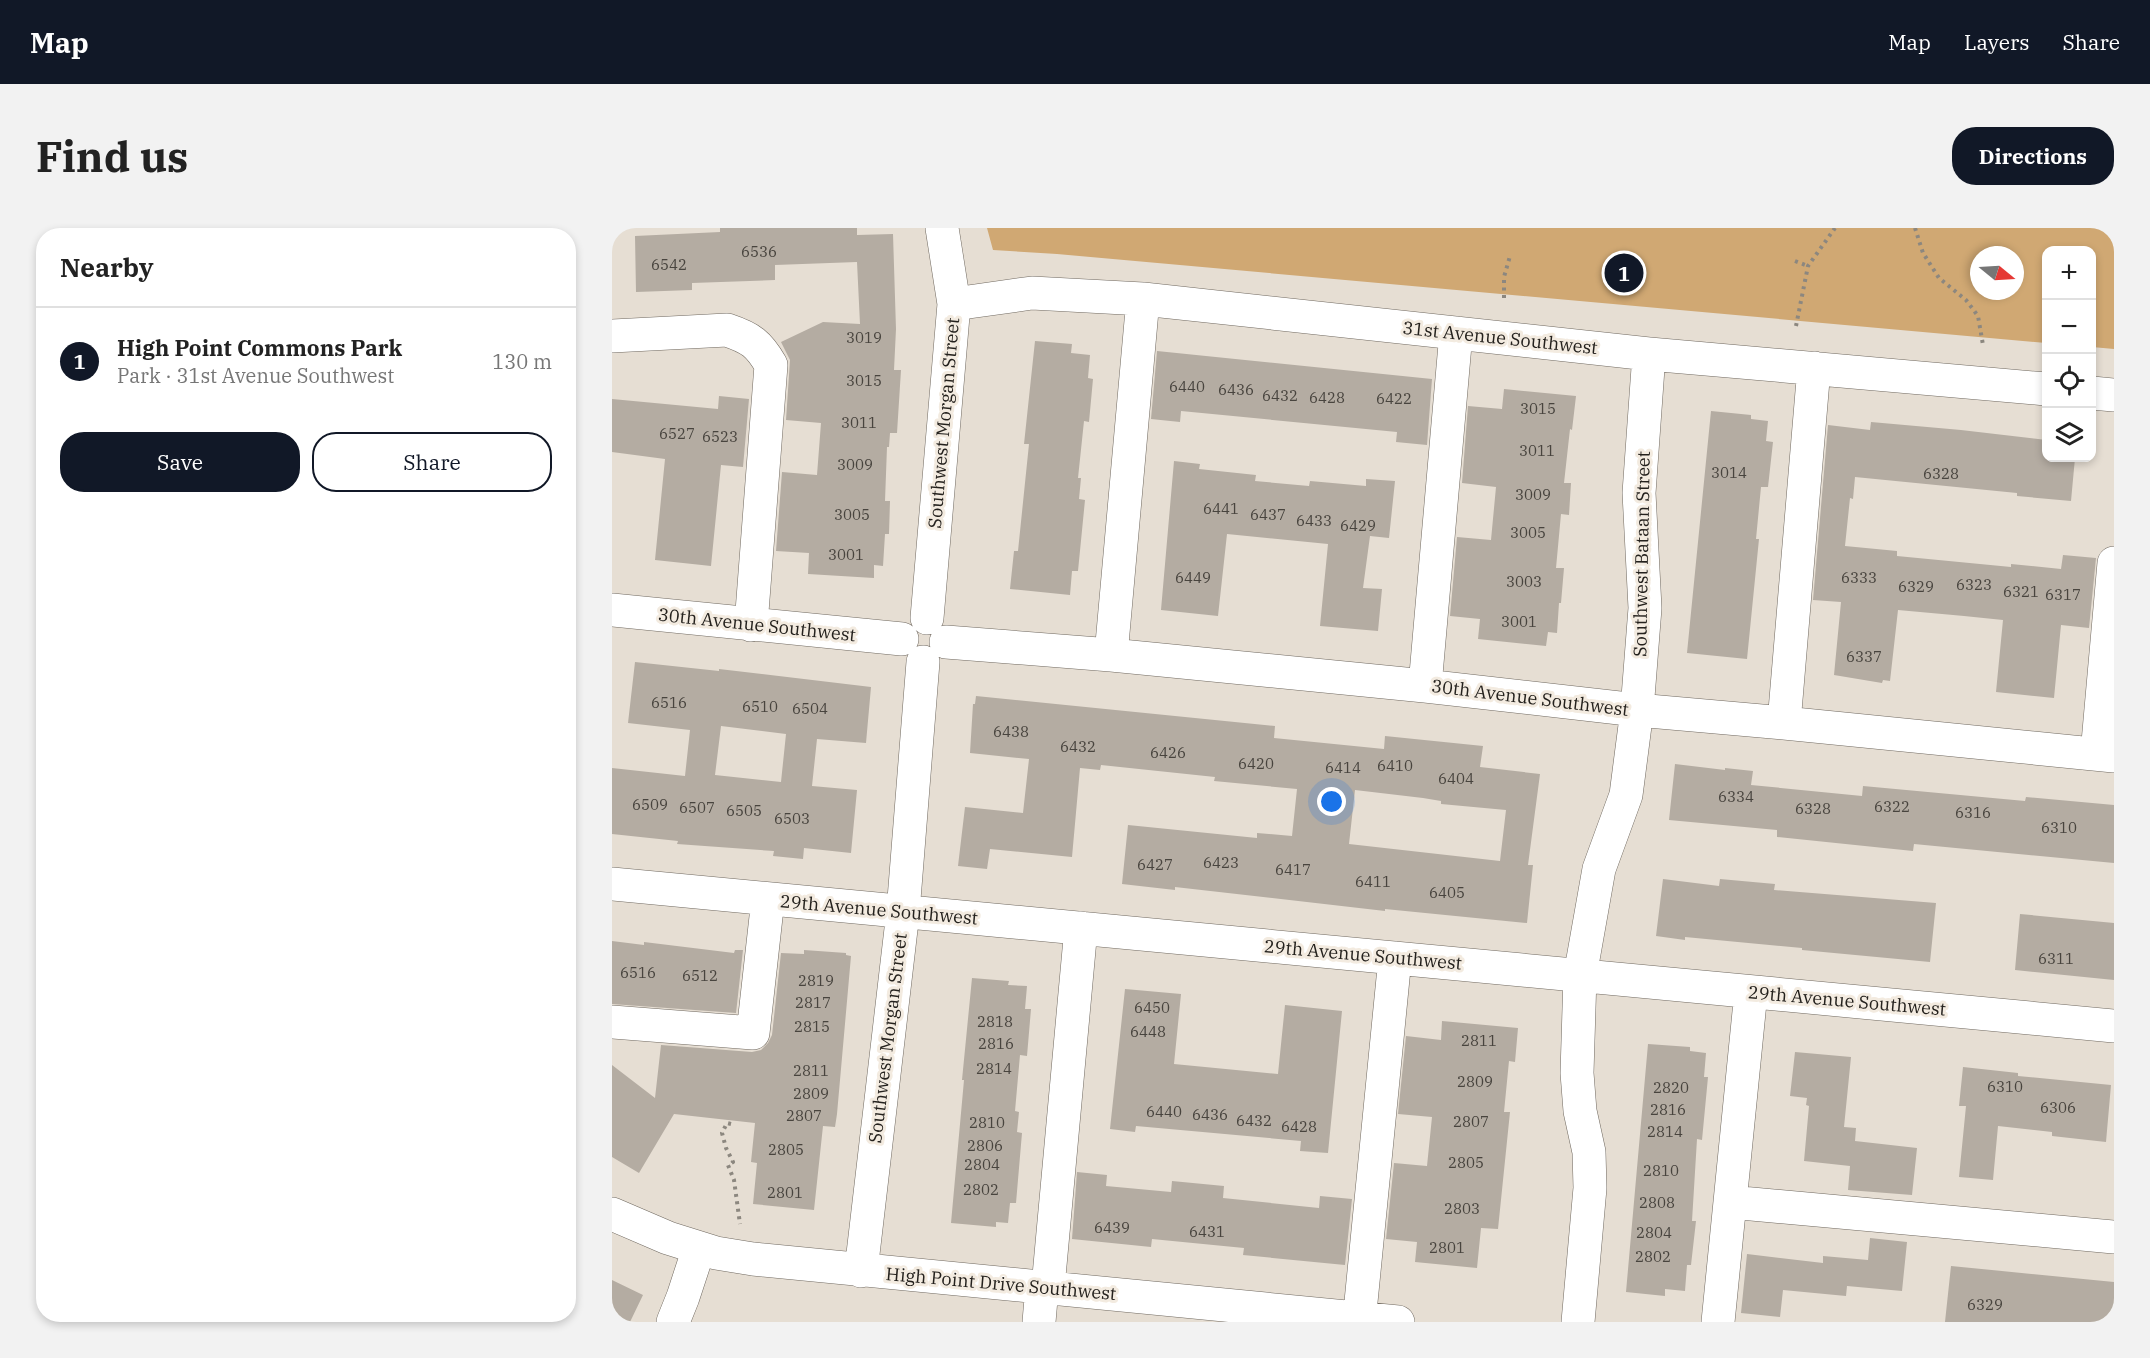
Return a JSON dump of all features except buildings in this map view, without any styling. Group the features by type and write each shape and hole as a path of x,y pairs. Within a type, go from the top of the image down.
{"street":[{"name":"Southwest Morgan Street","path":"861,1271 903,912 954,304 942,228"},
{"name":"31st Avenue Southwest","path":"954,304 1032,293 1143,299 1649,354 2042,389"},
{"path":"1111,655 1143,299"},
{"path":"612,336 727,330 744,335 762,348 771,365 751,625"},
{"path":"1425,686 1456,333"},
{"name":"Southwest Bataan Street","path":"1578,1322 1590,1188 1589,1152 1580,1111 1577,1073 1580,976 1599,869 1626,795 1638,710 1645,608 1640,494 1649,354"},
{"path":"1784,723 1814,368"},
{"path":"2096,393 2114,395"},
{"path":"2105,755 2114,563"},
{"name":"30th Avenue Southwest","path":"612,610 751,625 1111,655 1638,710 2105,755"},
{"name":"29th Avenue Southwest","path":"612,884 2114,1026"},
{"path":"612,1022 753,1033 768,899"},
{"path":"1039,1322 1045,1287 1081,928"},
{"path":"1359,1320 1395,958"},
{"path":"1718,1322 1751,992"},
{"path":"1730,1202 2114,1237"},
{"name":"High Point Drive Southwest","path":"612,1214 668,1238 699,1248 753,1259 1359,1320 1398,1322"},
{"path":"673,1322 699,1248"}],"path":[{"path":"1796,326 1808,266 1835,228"},
{"path":"1915,228 1918,241 1930,266 1944,282 1966,300 1978,316 1983,345"},
{"path":"1504,298 1504,278 1510,256"},
{"path":"1795,261 1808,266"},
{"path":"731,1124 727,1123 722,1133 733,1162 728,1165 734,1180 740,1224"}],"shaded area":[{"path":"987,228 2114,228 2114,349 2096,347 2096,246 2042,246 2042,343 993,250"}],"place":[{"name":"High Point Commons Park","path":"1624,273"}]}
